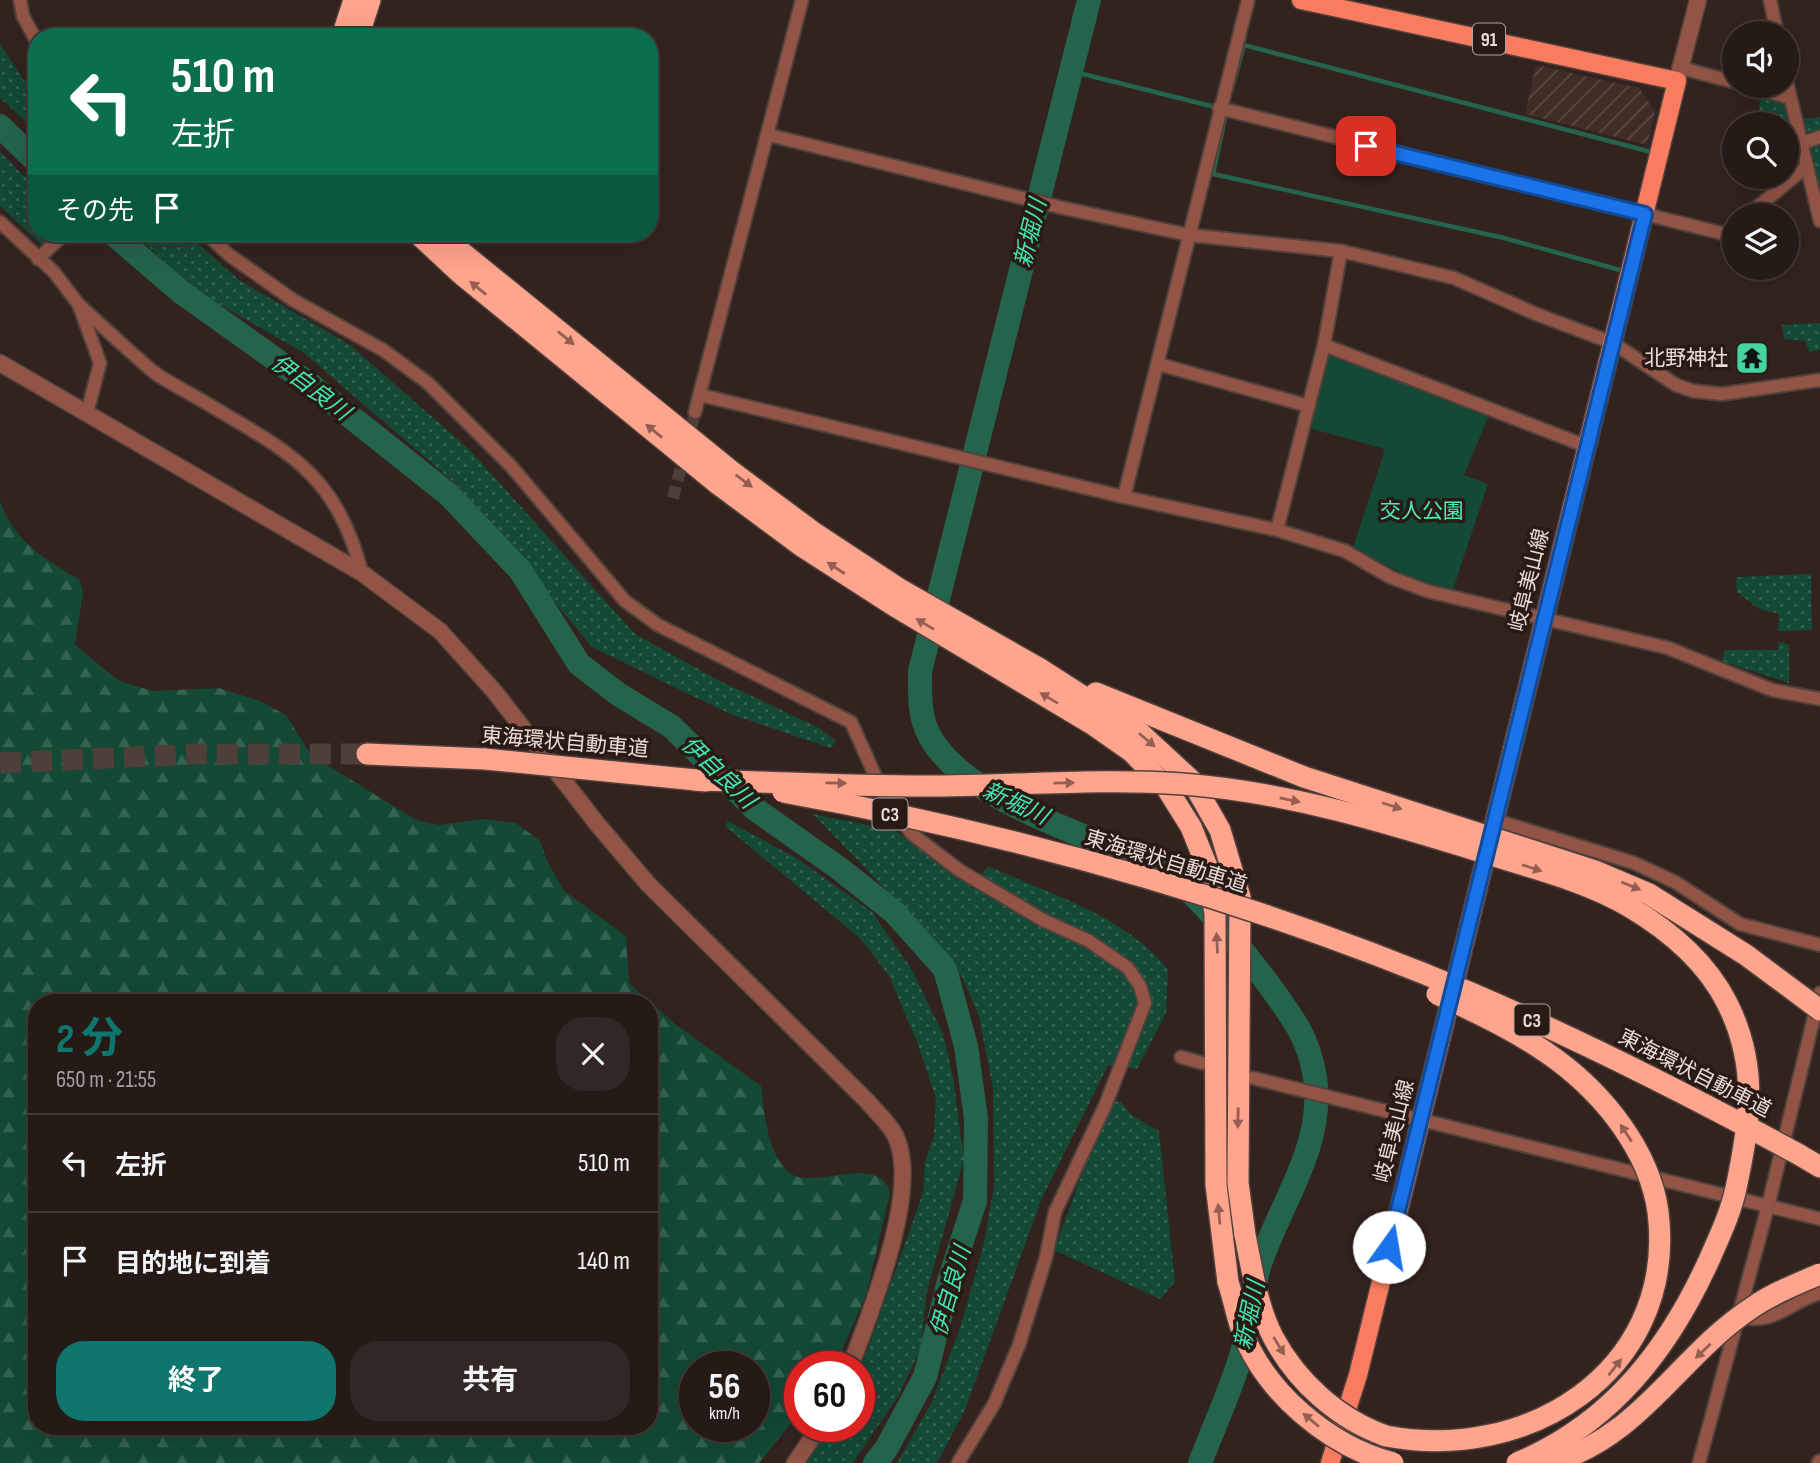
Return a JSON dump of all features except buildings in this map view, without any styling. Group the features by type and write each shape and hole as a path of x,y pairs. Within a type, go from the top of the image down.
{"highway":[{"path":"345,28 354,0"},
{"path":"361,28 370,0"},
{"path":"426,242 460,274 718,484 803,547 960,635 1132,752 1166,787 1191,827 1208,869 1215,914 1218,1011 1216,1185 1228,1282 1242,1330 1277,1387 1321,1429 1356,1448 1393,1463"},
{"path":"449,242 731,471 897,598"},
{"path":"960,635 1304,777 1595,872 1649,894 1746,955 1820,1010"},
{"path":"1042,670 1140,733 1192,781 1220,830 1247,905 1240,1025 1238,1183 1245,1235 1268,1325 1292,1367 1333,1408 1369,1430 1405,1442 1443,1448 1512,1441 1548,1425 1584,1402 1635,1342 1650,1306 1660,1221 1648,1174 1628,1134 1601,1100 1567,1067 1526,1038 1464,1006 1247,905"},
{"name":"東海環状自動車道","path":"367,754 485,759 695,780 813,798 998,838 1247,905 1396,963 1538,1023 1668,1084 1820,1167"},
{"path":"695,780 924,786 1122,782 1183,784 1245,792 1371,818 1576,882 1625,904 1666,930 1707,972 1727,1003 1743,1046 1751,1112 1734,1201 1699,1282 1641,1375 1611,1406 1583,1427 1517,1463"},
{"path":"1552,1463 1578,1455 1604,1441 1637,1414 1751,1307 1820,1274"}],"main road":[{"name":"91","path":"1301,0 1679,75"},
{"name":"岐阜美山線","path":"1330,1463 1357,1375 1679,75"}],"street":[{"path":"20,0 23,16 29,28"},
{"path":"695,412 802,0"},
{"path":"1124,497 1248,0"},
{"path":"1698,0 1679,75 1722,80"},
{"path":"1770,0 1774,21"},
{"path":"1790,98 1820,221"},
{"path":"1219,108 1722,233"},
{"path":"769,135 1063,208 1189,234 1341,251 1454,278 1613,343 1676,385 1693,391 1722,394 1820,380"},
{"path":"1803,144 1820,137"},
{"path":"1762,203 1807,166"},
{"path":"0,222 54,272 79,305 156,373 292,454 318,482 341,515 352,537 362,573"},
{"path":"38,259 55,242"},
{"path":"215,242 293,300 383,350 428,383 511,466 625,601 658,625 850,722 883,793 912,834 959,870 1044,920 1089,941 1128,968 1140,986 1146,1003 1105,1106 1055,1212 1046,1257 1019,1345 994,1404 958,1463"},
{"path":"1277,530 1324,345 1341,251"},
{"path":"79,305 100,363 87,413"},
{"path":"1324,345 1586,446"},
{"path":"1158,364 1309,406"},
{"path":"2,368 87,413 362,573 440,631 494,691 598,825 648,884 868,1102 894,1134 903,1174 898,1215 882,1280 856,1351"},
{"path":"700,395 1124,497 1277,530 1345,551 1390,577 1427,591 1668,648 1772,690 1820,699"},
{"path":"1495,820 1634,863 1675,882 1740,924 1820,945"},
{"path":"1702,1462 1820,993"},
{"path":"1181,1057 1202,1063"},
{"path":"1253,1078 1820,1219"},
{"path":"1739,1317 1767,1320 1802,1299 1820,1293"},
{"path":"795,1463 809,1442"}],"shaded area":[{"path":"1536,65 1639,88 1655,111 1647,145 1525,114"}],"green space":[{"path":"0,44 28,84 28,124 0,98"},
{"path":"1760,98 1767,98 1789,107 1790,112 1759,112"},
{"path":"1820,117 1820,132 1812,137 1803,134 1799,119"},
{"path":"1820,141 1820,189 1808,156 1812,145"},
{"path":"1799,148 1802,160 1799,168"},
{"path":"0,152 28,180 28,232 0,206"},
{"path":"143,242 196,242 239,280 350,345 470,450 635,634 718,680 819,728 836,741 831,748 730,714 592,647 457,485 304,353 193,289"},
{"path":"1820,323 1820,350 1809,352 1805,341 1784,339 1782,325"},
{"name":"交人公園","path":"1329,352 1489,415 1464,475 1488,484 1453,589 1416,580 1353,548 1385,449 1309,428"},
{"path":"0,501 13,527 32,548 80,580 83,592 75,645 119,681 153,691 219,688 260,701 286,715 311,755 416,820 439,825 482,819 516,823 540,841 547,861 564,891 626,936 629,983 641,994 28,994 28,1435 658,1435 658,1009 761,1086 773,1147 778,1159 793,1175 817,1178 862,1173 874,1175 884,1181 890,1193 866,1295 842,1351 784,1351 784,1432 759,1463 0,1463"},
{"path":"1811,574 1812,630 1778,631 1779,614 1759,609 1737,592 1736,577"},
{"path":"1779,642 1789,645 1789,683 1722,661 1725,650 1777,650"},
{"path":"813,814 894,830 973,889 988,866 1061,897 1086,908 1131,935 1151,951 1168,970 1166,1013 1137,1069 1108,1065 1042,1198 965,1410 937,1463 897,1463 932,1402 960,1328 983,1247 994,1187 993,1089 979,1016 962,977 922,927"},
{"path":"728,821 798,859 872,912 911,968 943,1034 953,1077 964,1159 926,1295 921,1348 899,1395 875,1430 875,1351 867,1351 923,1193 925,1162 934,1136 936,1098 917,1042 889,976 861,939 725,826"},
{"path":"1109,1101 1121,1102 1131,1115 1159,1131 1175,1282 1160,1299 1054,1250"},
{"path":"820,1442 867,1442 853,1463 806,1463"}],"waterway":[{"name":"新堀川","path":"1089,0 920,671 920,701 923,719 934,743 953,765 977,784 1036,816 1156,865 1182,884 1217,920 1253,964 1294,1021 1306,1044 1316,1086 1312,1132 1298,1176 1261,1261 1243,1349 1200,1463"},
{"path":"1232,89 1244,45 1655,153"},
{"path":"1071,71 1219,108"},
{"path":"1225,118 1213,174 1504,238 1620,270"},
{"name":"伊自良川","path":"0,126 28,153"},
{"name":"伊自良川","path":"123,242 181,292 307,382 448,494 520,570 579,664 618,694 672,727 755,809 840,869 894,912 945,969 966,1046 976,1118 975,1201 949,1281 925,1377 886,1449 875,1463"}],"tunnel":[{"path":"673,498 695,412"},
{"path":"0,763 196,754 367,754"}],"place":[{"name":"北野神社","path":"1752,358"}],"route":[{"path":"1366,146 1645,214 1389,1247"}]}
